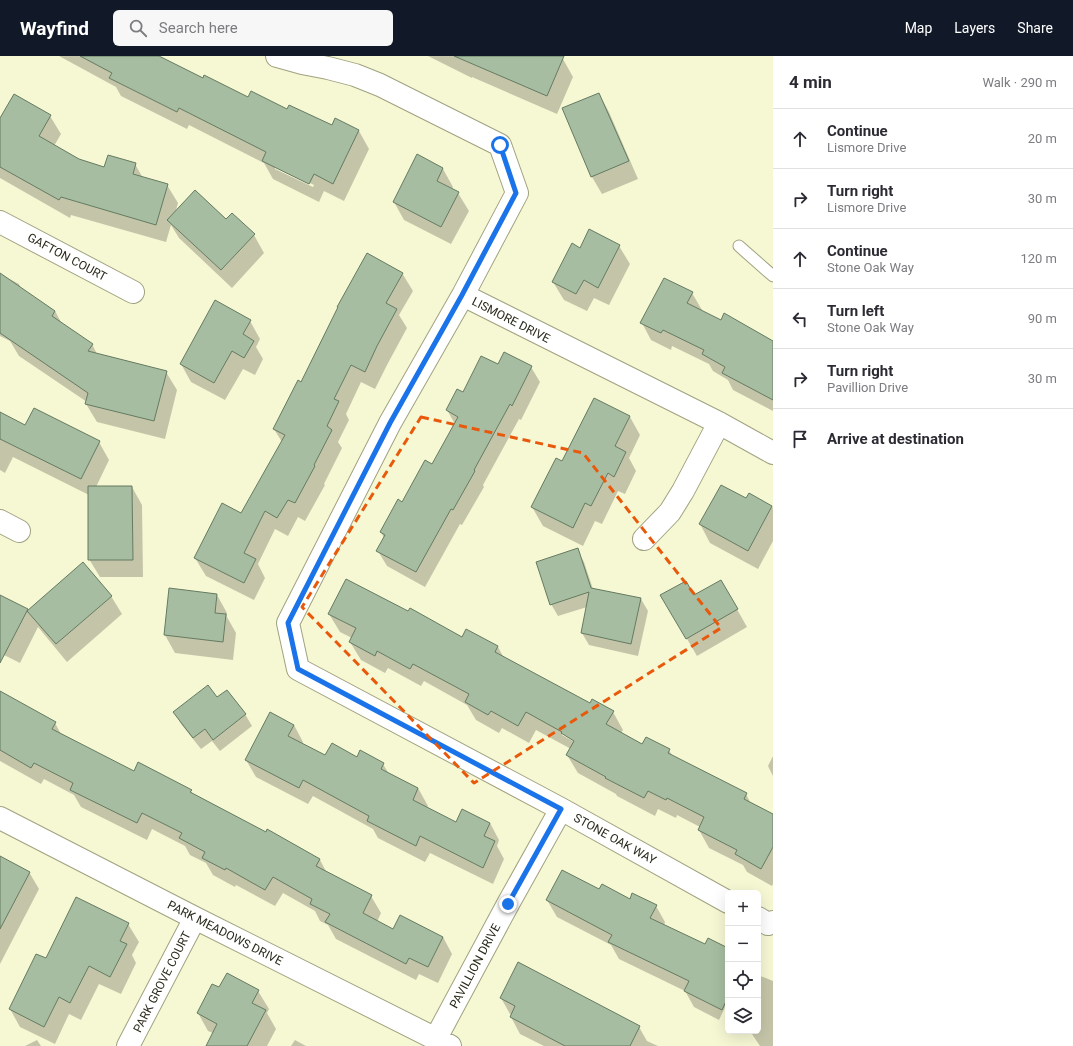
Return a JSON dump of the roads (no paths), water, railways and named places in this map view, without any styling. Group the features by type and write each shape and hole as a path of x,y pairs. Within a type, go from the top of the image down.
{"street":[{"name":"LISMORE DRIVE","path":"277,56 354,75 380,85 500,145 516,193 462,295 719,423 773,453"},
{"name":"GAFTON COURT","path":"0,222 133,292"},
{"name":"STONE OAK WAY","path":"462,295 390,423 288,623 298,669 561,809 725,900"},
{"path":"644,539 670,512 683,491 719,423"},
{"name":"PAVILLION DRIVE","path":"443,1042 508,904 561,809"},
{"name":"PARK MEADOWS DRIVE","path":"0,818 195,918 443,1042"},
{"name":"PARK GROVE COURT","path":"128,1046 195,918"},
{"path":"761,920 768,924 773,922"}],"lane":[{"path":"739,246 773,276"}]}
